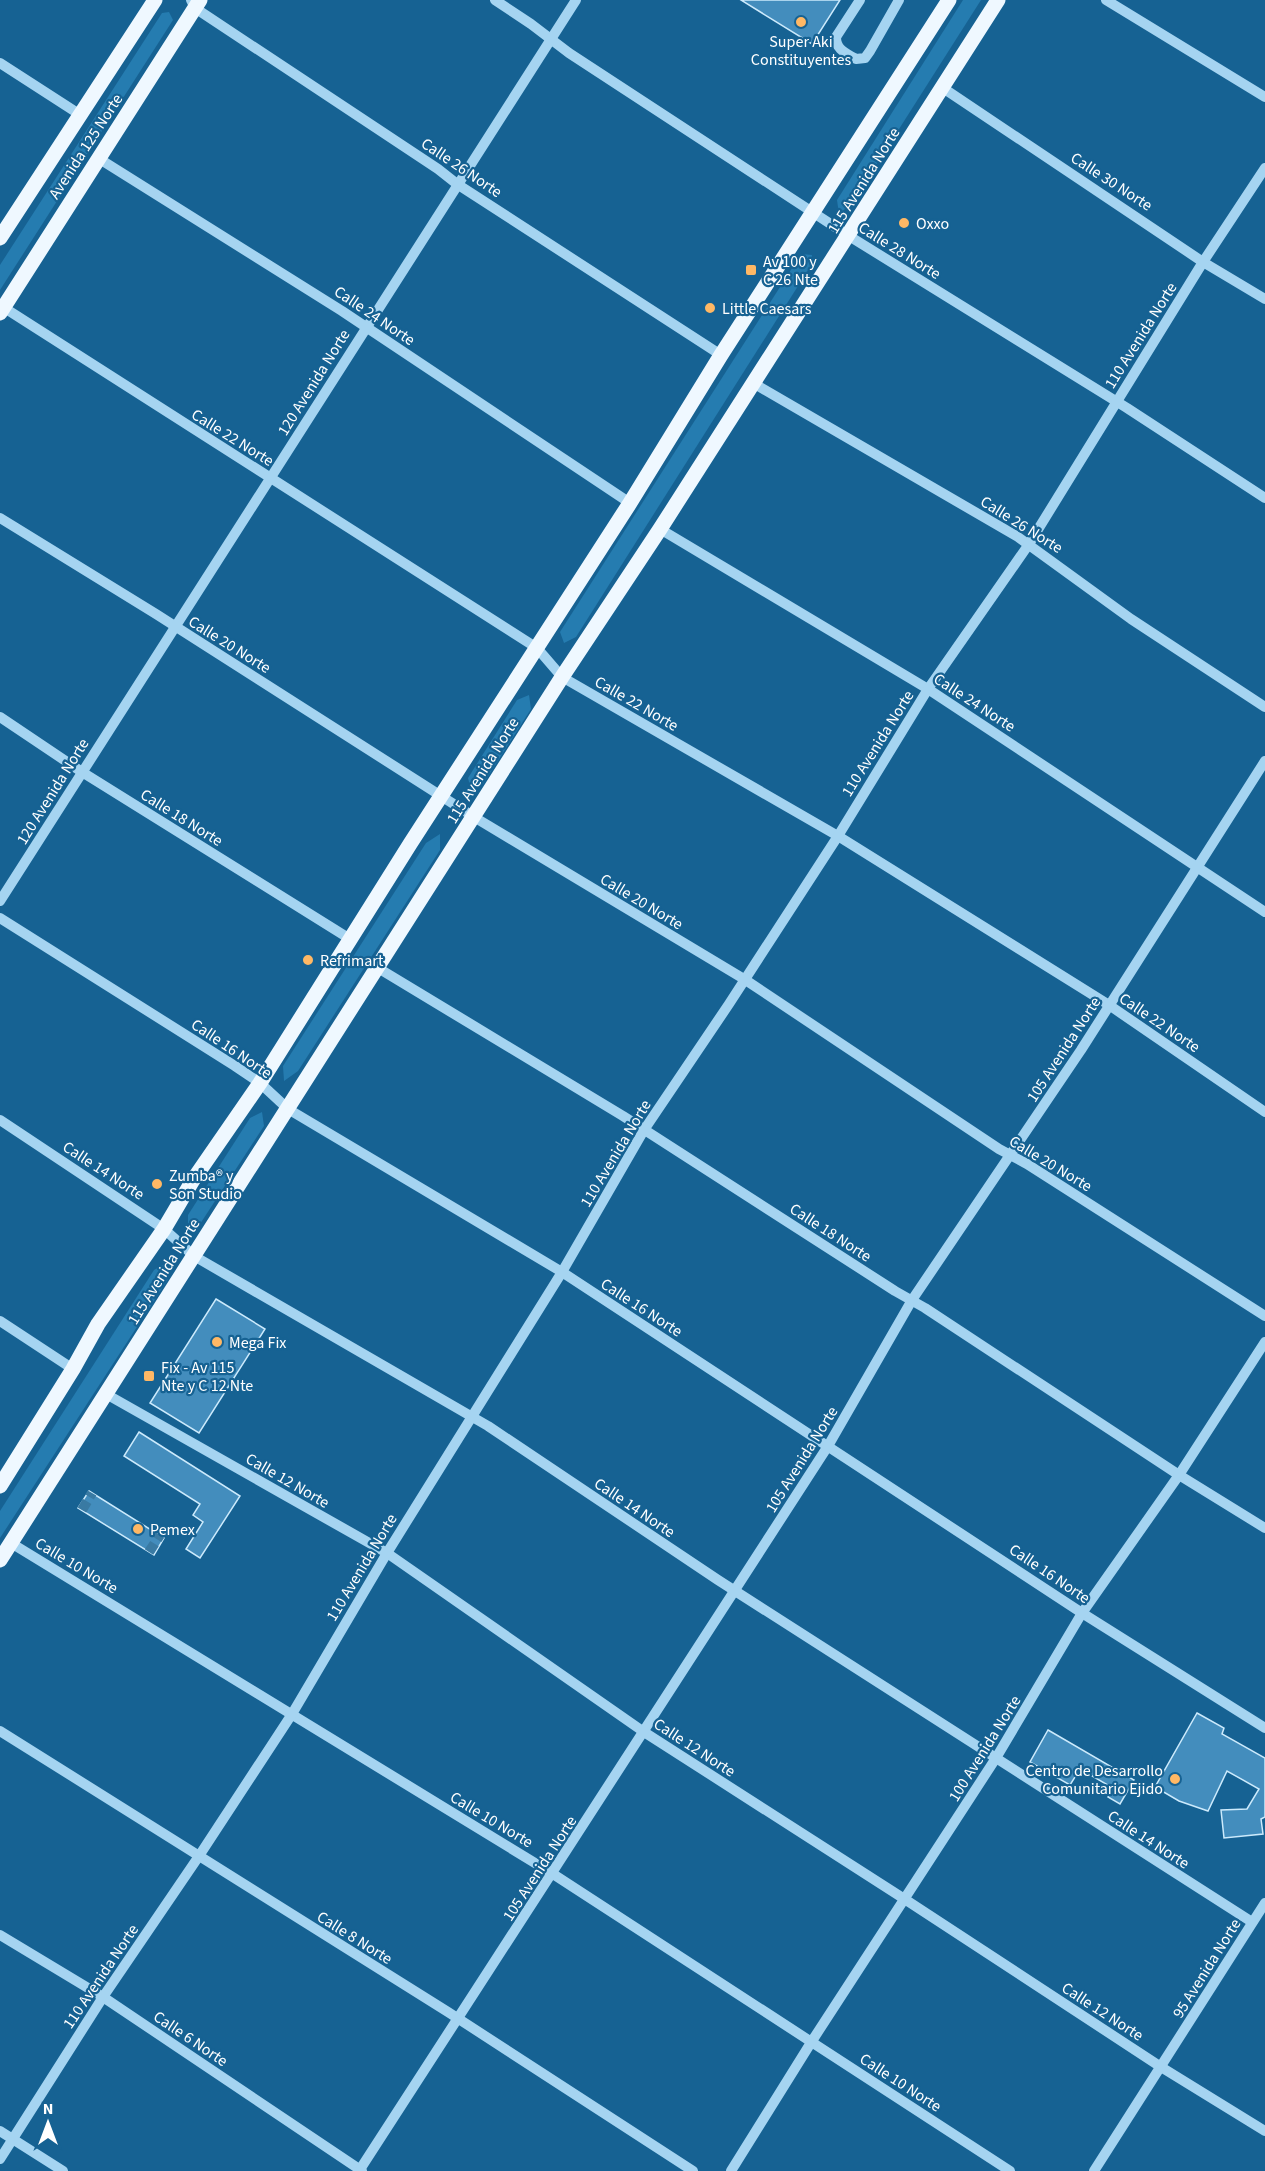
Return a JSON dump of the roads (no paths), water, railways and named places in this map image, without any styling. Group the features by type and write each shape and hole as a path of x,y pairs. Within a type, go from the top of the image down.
{"main road":[{"name":"Avenida 125 Norte","path":"0,238 155,0"},
{"name":"115 Avenida Norte","path":"0,1486 74,1369 99,1324 164,1229 193,1180 260,1083 630,503 721,355 949,0"},
{"name":"115 Avenida Norte","path":"0,1560 562,677 849,236 998,0"},
{"name":"Avenida 125 Norte","path":"2,310 195,3"}],"street":[{"name":"Calle 28 Norte","path":"495,0 550,39 849,236 1116,401 1265,498"},
{"name":"120 Avenida Norte","path":"0,901 576,0"},
{"path":"860,0 836,37 839,49 856,59 865,58 899,0"},
{"path":"1106,0 1265,97"},
{"name":"Calle 26 Norte","path":"195,3 457,184 721,355"},
{"path":"0,63 79,114"},
{"name":"Calle 30 Norte","path":"943,88 1203,262 1265,299"},
{"name":"Calle 24 Norte","path":"99,158 365,327 630,503"},
{"name":"110 Avenida Norte","path":"0,2159 103,1997 292,1714 387,1552 562,1272 644,1130 838,836 928,689 1029,544 1203,262 1265,168"},
{"name":"Calle 22 Norte","path":"2,310 537,648 562,677 838,836 1109,1005 1265,1112"},
{"name":"Calle 26 Norte","path":"753,383 1018,537 1131,619 1265,707"},
{"name":"Calle 20 Norte","path":"0,518 156,614 174,628 474,817 744,980 1011,1155 1265,1316"},
{"name":"Calle 24 Norte","path":"660,529 928,689 1265,912"},
{"name":"Calle 18 Norte","path":"0,717 81,772 350,939"},
{"name":"105 Avenida Norte","path":"361,2171 736,1592 828,1446 912,1300 1011,1155 1265,761"},
{"name":"Calle 16 Norte","path":"0,918 260,1083 288,1108 562,1272 1082,1613 1265,1728"},
{"name":"Calle 18 Norte","path":"378,968 644,1130 1265,1528"},
{"name":"Calle 14 Norte","path":"0,1120 164,1229 194,1256 488,1426 736,1592 1252,1922"},
{"path":"0,1321 74,1369"},
{"name":"100 Avenida Norte","path":"731,2171 812,2041 996,1758 1082,1613 1179,1475 1265,1342"},
{"name":"Calle 12 Norte","path":"106,1394 387,1552 644,1732 906,1899 1161,2067 1265,2131"},
{"name":"Calle 10 Norte","path":"11,1543 553,1874 1010,2171"},
{"name":"Calle 8 Norte","path":"0,1731 458,2019 693,2171"},
{"name":"95 Avenida Norte","path":"1094,2171 1265,1903"},
{"name":"Calle 6 Norte","path":"0,1935 103,1997 361,2171"},
{"path":"0,2131 63,2171"}],"tunnel":[{"path":"82,1510 92,1493"},
{"path":"149,1552 160,1535"}],"place":[{"name":"Super Aki Constituyentes","path":"801,22"},
{"name":"Oxxo","path":"904,223"},
{"name":"Av 100 y C 26 Nte","path":"751,270"},
{"name":"Little Caesars","path":"710,308"},
{"name":"Refrimart","path":"308,960"},
{"name":"Zumba® y Son Studio","path":"157,1184"},
{"name":"Mega Fix","path":"217,1342"},
{"name":"Fix - Av 115 Nte y C 12 Nte","path":"149,1376"},
{"name":"Pemex","path":"138,1529"},
{"name":"Centro de Desarrollo Comunitario Ejido","path":"1175,1779"}]}
